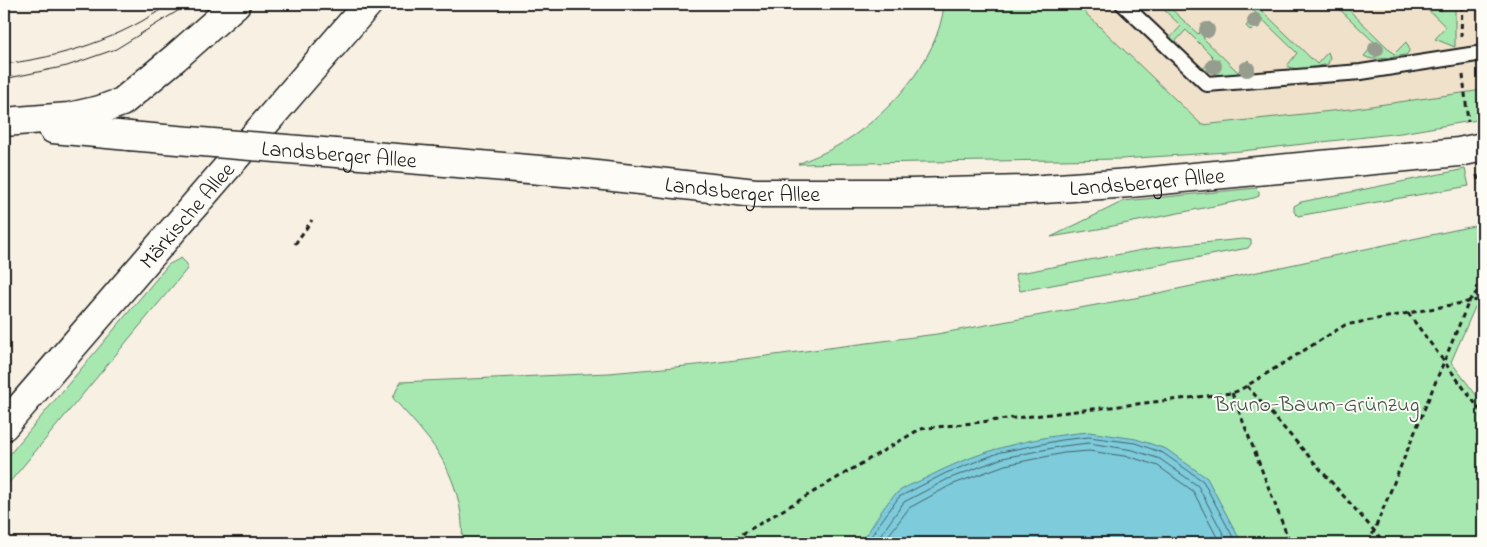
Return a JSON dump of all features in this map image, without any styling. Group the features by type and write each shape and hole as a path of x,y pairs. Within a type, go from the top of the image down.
{"main road":[{"path":"4,123 69,117 100,110 122,102 236,4"},
{"name":"Märkische Allee","path":"4,426 368,4"},
{"name":"Landsberger Allee","path":"4,123 129,136 587,174 756,193 910,193 1029,190 1130,183 1471,150"}],"lane":[{"path":"1123,4 1207,84 1361,72 1483,53"}],"path":[{"path":"295,244 312,220"},
{"path":"1368,543 1470,301 1483,284"},
{"path":"726,543 731,542 920,429 1232,393 1344,325 1483,299"},
{"path":"1408,313 1483,414"},
{"path":"1246,386 1385,543"},
{"path":"1232,393 1290,543"}],"shaded area":[{"path":"1076,4 1483,4 1483,90 1350,109 1202,125"}],"green space":[{"path":"944,4 1076,4 1202,125 1350,109 1483,90 1483,119 1401,133 1242,151 1121,159 798,164 832,149 855,134 891,104 921,67 940,25"},
{"path":"1158,4 1166,4 1198,34 1209,22 1214,27 1203,38 1238,72 1248,60 1254,66 1252,71 1245,76 1232,76 1213,73 1203,69 1213,57 1186,30 1174,43 1170,38 1181,26"},
{"path":"1246,4 1255,4 1317,64 1328,52 1330,58 1328,64 1302,69 1287,66 1297,53 1262,19 1251,31 1246,26 1257,14"},
{"path":"1334,4 1347,4 1345,6 1394,54 1406,42 1409,52 1406,55 1379,59 1364,56 1375,43"},
{"path":"1422,4 1433,4 1441,11 1447,4 1455,4 1455,47 1435,39 1446,27"},
{"path":"1465,169 1469,186 1298,216 1294,212 1294,206 1301,202"},
{"path":"1256,188 1259,191 1259,196 1254,198 1051,237 1124,201"},
{"name":"Bruno-Baum-Grünzug","path":"1483,224 1483,305 1475,307 1451,362 1483,404 1483,543 462,543 461,514 449,473 435,447 393,398 400,382 609,373 697,365 937,334 1140,297"},
{"path":"1243,239 1251,240 1248,248 1020,291 1015,274 1153,248"},
{"path":"181,258 187,264 187,269 4,489 4,461 168,265"}],"water":[{"path":"1089,432 1136,439 1166,449 1207,478 1239,538 1239,543 862,543 888,502 897,493 910,485 944,469 1004,447 1067,434"}],"tram line":[{"path":"4,64 48,57 111,37 169,4"},
{"path":"4,79 67,66 116,49 189,4"}]}
